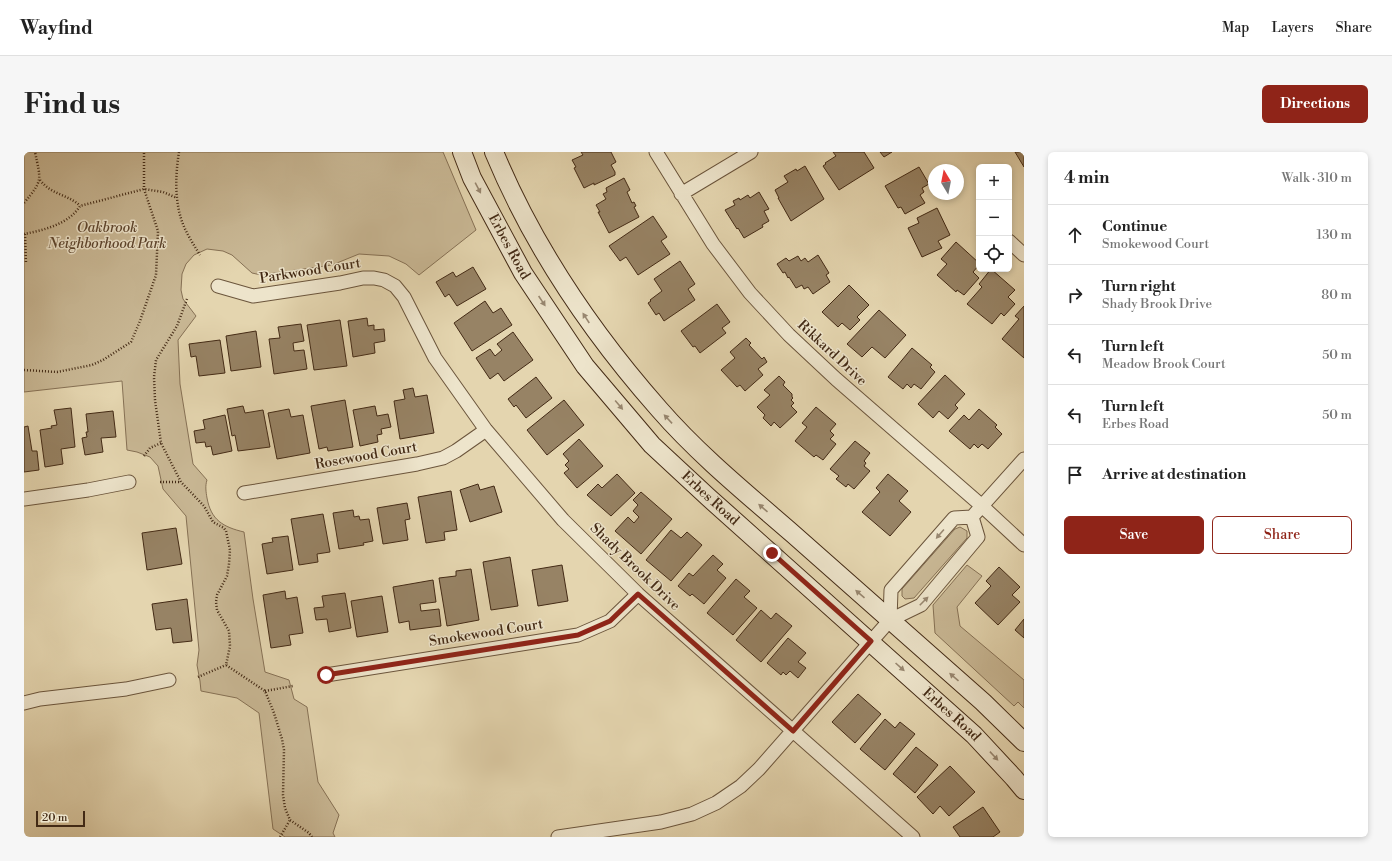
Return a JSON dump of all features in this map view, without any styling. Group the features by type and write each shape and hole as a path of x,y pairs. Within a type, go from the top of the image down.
{"main road":[{"name":"Erbes Road","path":"462,152 472,178 522,273 586,366 652,445 974,735 1024,790"},
{"name":"Erbes Road","path":"494,152 507,183 525,218 590,324 636,382 665,415 711,462 996,714 1024,742"}],"street":[{"name":"Rikkard Drive","path":"656,152 712,244 750,293 789,335 836,379 982,506 1024,545"},
{"path":"681,194 751,152"},
{"path":"1012,245 1024,255"},
{"name":"Parkwood Court","path":"218,286 253,296 340,283 363,278 384,280"},
{"name":"Shady Brook Drive","path":"384,280 395,286 404,297 435,358 486,430 563,520 638,594 913,837"},
{"name":"Rosewood Court","path":"244,493 437,460 456,451 486,430"},
{"path":"890,620 890,590 954,518 972,517 1024,459"},
{"path":"24,499 88,490 129,482"},
{"path":"558,837 661,822 692,814 716,803 741,786 759,769 890,620 921,605 978,537 972,517"},
{"name":"Smokewood Court","path":"326,675 578,635 610,621 638,594"},
{"path":"24,703 40,699 126,689 169,680"}],"path":[{"path":"35,152 42,184 56,194 77,203 80,206"},
{"path":"24,370 58,372 92,365 103,360 131,342 156,275 158,231 144,189 144,152"},
{"path":"179,152 176,181 180,218 200,254"},
{"path":"24,203 38,185 40,180"},
{"path":"26,264 25,234 54,227 76,212 80,206 144,189 163,192 177,198"},
{"path":"187,299 177,326 156,360 154,377 155,400 161,443 181,482 204,506 213,522 224,528 226,531 230,550 229,564 227,576 217,595 216,602 217,610 229,631 230,646 226,665"},
{"path":"144,456 150,448 161,443"},
{"path":"160,482 181,482"},
{"path":"198,677 226,665"},
{"path":"226,665 265,691 274,713 284,750 283,795 285,808 290,820 309,832 312,837"},
{"path":"265,691 293,686"},
{"path":"280,837 290,820"}],"green space":[{"name":"Oakbrook Neighborhood Park","path":"24,152 443,152 476,230 419,275 406,264 389,256 359,254 332,265 261,275 252,273 232,255 223,251 207,249 194,255 186,264 182,274 181,290 183,299 196,316 178,340 180,384 193,464 207,480 207,498 209,506 215,517 224,525 244,532 265,672 289,680 294,699 307,707 318,782 339,815 333,833 335,837 285,837 273,829 259,713 237,698 201,691 197,665 199,650 186,516 163,489 158,466 150,457 127,450 122,381 24,392"},
{"path":"960,527 967,531 967,538 914,598 905,599 902,596 902,589 955,529"},
{"path":"967,565 982,576 957,607 960,626 1024,680 1024,708 1018,702 1014,706 935,633 933,605"}],"building":[{"path":"581,152 611,152 616,162 611,165 615,175 584,188 574,168 576,167 572,160 583,155"},
{"path":"833,152 864,152 874,168 839,190 823,166 836,156"},
{"path":"880,152 892,152 884,157"},
{"path":"1015,152 1024,152 1024,167"},
{"path":"805,166 824,199 791,221 775,190 788,182 784,176"},
{"path":"919,167 928,182 928,185 922,188 924,192 920,195 925,203 905,214 901,207 898,208 885,186"},
{"path":"624,178 630,190 627,192 632,203 634,202 636,206 634,207 639,217 609,233 596,205 606,199 603,194 607,192 606,188"},
{"path":"759,192 769,209 764,211 769,221 762,225 763,227 744,238 725,210 735,205 733,201 739,198 740,200 748,195 750,198"},
{"path":"937,208 950,235 938,241 942,248 922,257 908,228 919,223 917,218"},
{"path":"653,216 667,237 661,241 670,254 638,275 626,257 620,261 609,246"},
{"path":"956,242 976,260 976,268 973,272 979,278 964,295 957,290 956,292 937,275 947,264 941,259"},
{"path":"818,255 829,273 826,275 830,282 813,294 808,287 804,289 802,285 796,288 789,277 788,278 785,272 783,273 777,264 786,258 789,261 798,256 801,261 805,258 808,262"},
{"path":"680,261 695,284 688,289 695,300 664,321 659,313 656,315 648,303 662,291 654,279"},
{"path":"473,267 486,289 457,306 449,294 445,297 436,282 453,272 456,277"},
{"path":"989,272 994,272 1015,290 1008,297 1015,304 1004,316 1001,313 992,324 967,304 982,287 979,284"},
{"path":"849,285 869,305 857,317 860,320 850,330 842,323 838,327 822,312"},
{"path":"485,301 493,313 501,308 512,325 472,351 454,323"},
{"path":"717,304 730,322 722,328 726,333 700,353 695,346 693,347 681,331"},
{"path":"1024,306 1024,358 1002,339 1019,319 1015,316"},
{"path":"879,310 906,335 885,358 872,347 862,357 847,344"},
{"path":"367,318 368,326 374,325 374,330 384,329 385,341 374,343 375,353 353,357 348,321"},
{"path":"340,320 347,366 314,370 307,325"},
{"path":"301,324 304,341 293,343 294,351 304,350 307,369 274,374 269,339 280,338 278,327"},
{"path":"256,331 261,367 231,371 226,336"},
{"path":"513,332 533,360 504,381 498,373 490,379 476,358 490,349 495,356 502,350 497,344"},
{"path":"746,338 751,343 749,345 762,359 764,357 767,362 758,369 763,375 745,391 740,385 737,387 721,370 735,358 730,352"},
{"path":"220,340 225,373 199,376 196,356 191,357 189,344"},
{"path":"912,348 932,365 930,367 935,372 921,389 914,384 911,388 907,384 903,389 888,377"},
{"path":"945,375 965,394 955,405 958,408 948,419 939,411 933,418 918,404"},
{"path":"779,376 785,382 783,385 792,394 793,398 791,400 794,403 791,406 797,412 780,428 774,422 771,426 763,418 765,415 757,407 770,395 764,390"},
{"path":"536,377 552,398 526,418 516,405 514,407 508,399"},
{"path":"413,388 415,397 427,395 434,433 400,439 394,401 405,399 403,390"},
{"path":"345,400 353,447 328,451 327,447 319,449 311,406"},
{"path":"564,400 584,425 547,455 527,430"},
{"path":"243,406 245,413 263,410 270,447 238,451 235,435 232,436 227,409"},
{"path":"375,406 377,416 388,414 391,427 381,429 382,434 377,435 378,442 360,446 353,410"},
{"path":"816,407 836,424 830,431 834,435 830,439 836,444 823,460 816,455 814,457 795,441 807,427 802,423"},
{"path":"71,408 75,447 61,449 63,464 45,467 40,430 52,428 51,426 57,425 54,410"},
{"path":"289,409 291,417 303,415 310,453 277,459 268,413"},
{"path":"979,409 997,425 995,427 1002,434 988,449 982,444 978,448 974,444 970,449 949,431 964,415 969,420"},
{"path":"113,411 116,437 101,438 103,452 85,455 82,438 87,437 86,432 88,432 86,414"},
{"path":"225,415 232,451 213,455 211,446 206,447 205,442 196,443 194,431 205,429 203,420"},
{"path":"28,426 32,451 37,451 39,470 24,472 24,427"},
{"path":"579,439 603,466 577,488 564,473 569,469 565,465 569,461 563,454"},
{"path":"855,441 870,453 864,461 866,463 864,466 870,471 854,489 848,484 846,487 836,479 839,476 830,469"},
{"path":"617,474 635,493 611,516 587,495 598,484 602,488"},
{"path":"888,474 908,491 899,501 911,512 890,536 862,512 880,492 876,488"},
{"path":"478,484 480,490 494,486 502,512 470,522 460,490"},
{"path":"451,491 457,530 444,532 445,540 426,543 418,497"},
{"path":"641,492 672,519 641,554 615,531 628,517 634,523 639,517 633,511 638,505 633,500"},
{"path":"407,503 410,519 405,520 408,540 383,544 377,508"},
{"path":"353,510 354,517 359,516 360,520 369,519 373,541 363,543 364,545 339,549 333,513"},
{"path":"323,514 330,552 317,554 318,562 299,565 291,519"},
{"path":"176,528 182,564 147,570 142,533"},
{"path":"671,530 681,538 687,532 702,545 671,581 646,560"},
{"path":"288,536 293,570 267,574 262,544 273,542 272,538"},
{"path":"713,555 723,564 717,570 726,578 704,604 692,594 690,596 678,586 689,573 693,576"},
{"path":"510,557 518,606 491,610 483,562"},
{"path":"562,565 568,601 538,606 532,570"},
{"path":"999,567 1020,587 1012,595 1020,602 998,625 975,603 991,586 986,581"},
{"path":"471,569 479,620 447,626 439,578 456,576 456,571"},
{"path":"736,579 750,591 744,597 757,608 733,635 707,613"},
{"path":"433,580 436,602 420,604 421,611 439,609 441,626 410,630 409,621 399,623 393,587"},
{"path":"285,591 286,599 297,597 303,633 289,635 291,645 271,648 263,595"},
{"path":"345,593 351,628 329,632 327,619 316,620 314,608 324,607 322,596"},
{"path":"382,596 388,632 357,637 351,601"},
{"path":"187,599 192,641 173,643 171,628 156,630 152,604"},
{"path":"761,610 771,619 776,613 792,626 761,662 736,640"},
{"path":"1024,619 1024,638 1015,630"},
{"path":"788,638 806,653 798,662 806,668 798,678 790,671 786,675 783,672 781,675 767,663"},
{"path":"858,694 881,714 855,743 832,722"},
{"path":"885,719 895,728 900,722 915,734 885,770 860,749"},
{"path":"916,747 938,765 915,793 893,774"},
{"path":"950,766 975,792 949,816 940,806 933,814 917,797"},
{"path":"983,807 1000,832 993,837 960,837 953,827"}],"route":[{"path":"326,675 578,635 610,621 638,594 793,731 871,641 772,553"}]}
